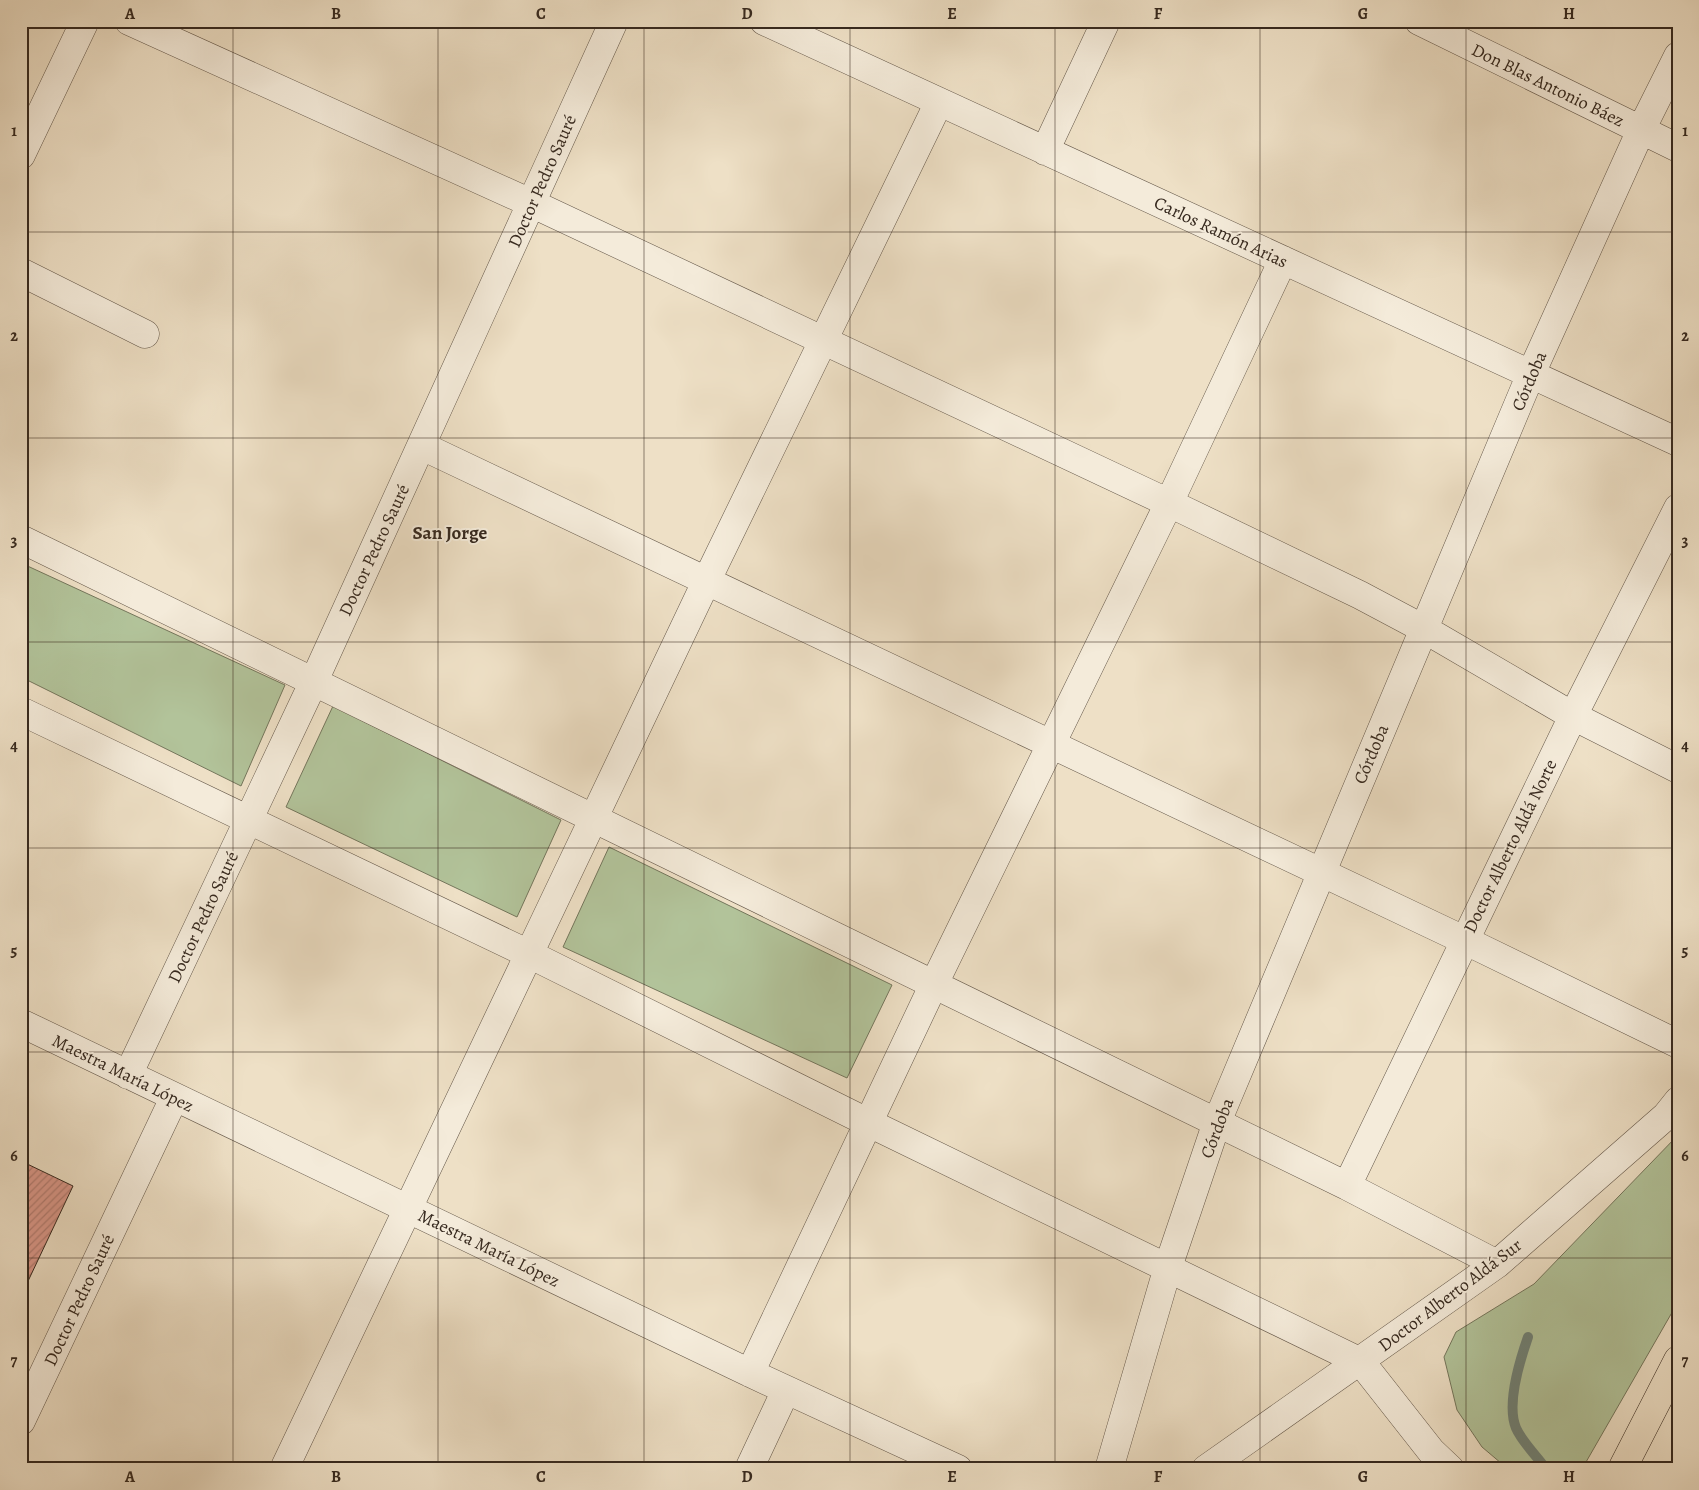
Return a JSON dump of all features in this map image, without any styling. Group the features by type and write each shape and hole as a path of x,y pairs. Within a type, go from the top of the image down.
{"main road":[{"path":"1622,1469 1678,1360"}],"street":[{"path":"21,155 85,21"},
{"path":"129,21 533,204 1169,502 1424,629 1573,716 1678,769"},
{"name":"Doctor Pedro Sauré","path":"128,1075 314,681 533,204 614,21"},
{"name":"Carlos Ramón Arias","path":"764,21 1530,376 1678,442"},
{"path":"1045,151 1106,21"},
{"name":"Don Blas Antonio Báez","path":"1419,21 1678,148"},
{"name":"Córdoba","path":"1109,1469 1168,1266 1218,1122 1530,376 1641,130 1678,56"},
{"path":"284,1469 706,582 939,102"},
{"path":"750,1373 933,986 1169,502 1282,260"},
{"path":"21,272 145,334"},
{"path":"422,446 1051,746 1322,872 1678,1044"},
{"name":"Doctor Alberto Aldá Norte","path":"1347,1186 1573,716 1678,508"},
{"path":"21,539 594,817 933,986 1218,1122 1497,1264"},
{"path":"21,711 248,822 529,954 869,1123 1168,1266 1360,1362 1431,1451 1450,1469"},
{"name":"Maestra María López","path":"21,1023 750,1373 958,1469"},
{"name":"Doctor Pedro Sauré","path":"21,1421 174,1098"},
{"name":"Doctor Alberto Aldá Sur","path":"1206,1469 1497,1264 1666,1116 1678,1101"},
{"path":"749,1469 786,1390"}],"green space":[{"path":"21,563 285,685 241,786 21,677"},
{"path":"333,706 561,820 517,917 286,807"},
{"path":"609,847 892,985 847,1078 563,947"},
{"path":"1678,1135 1678,1302 1582,1469 1508,1469 1482,1447 1457,1410 1444,1357 1456,1332 1534,1284"}],"building":[{"path":"21,1161 73,1186 21,1296"}],"waterway":[{"path":"1528,1337 1515,1382 1513,1418 1522,1438 1546,1469"}],"district":[{"name":"San Jorge","path":"450,532"}]}
